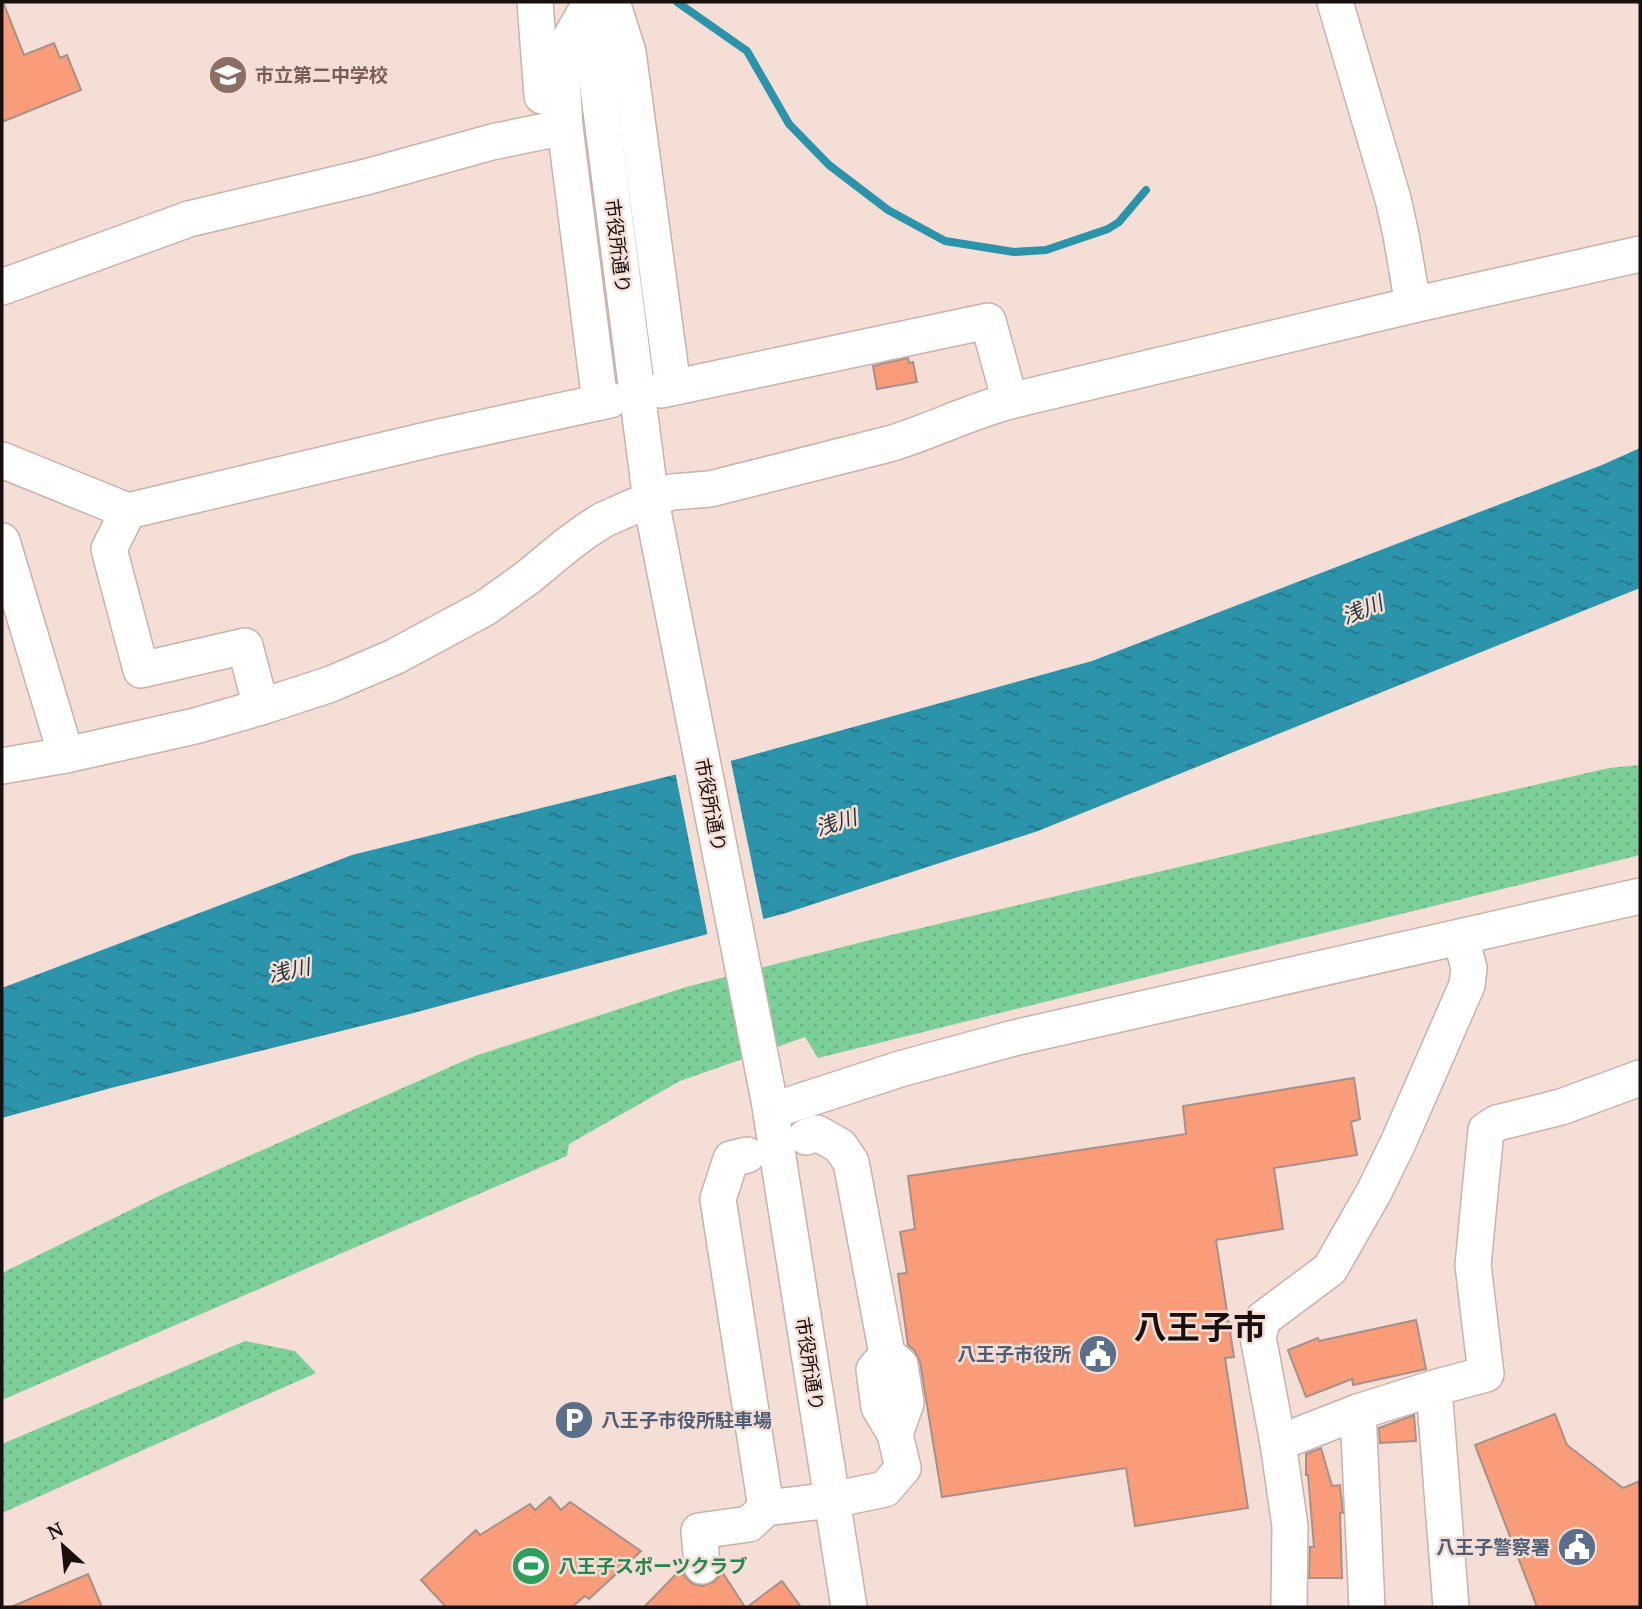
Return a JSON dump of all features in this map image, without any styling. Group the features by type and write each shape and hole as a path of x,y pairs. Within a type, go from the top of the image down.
{"street":[{"path":"2,460 128,511 435,438 605,401 555,129 535,2"},
{"path":"1335,2 1393,199 1413,305"},
{"path":"555,129 563,51 595,4 628,52 668,388 988,321 1010,401"},
{"name":"市役所通り","path":"595,4 652,507 770,1105 849,1607"},
{"path":"2,287 190,219 366,177 481,145 555,129"},
{"path":"2,766 66,755 195,726 261,707 363,672 485,608 603,520 652,507 672,492 710,489 889,444 985,407 1640,254"},
{"path":"128,511 109,549 141,670 245,646 261,707"},
{"path":"4,556 66,755"},
{"path":"770,1105 1014,1038 1640,896"},
{"path":"1289,1607 1290,1526 1258,1337 1264,1319 1330,1269 1374,1192 1467,985 1469,968 1461,938"},
{"path":"1278,1443 1358,1412 1486,1374 1473,1265 1486,1130 1497,1124 1560,1107 1640,1078"},
{"path":"702,1566 699,1531 749,1524 766,1508 832,1500 885,1489 903,1468 895,1434 880,1407 874,1370 887,1354 851,1162 840,1146 817,1133 806,1138"},
{"path":"747,1155 730,1159 718,1199 734,1298 734,1361 766,1508"},
{"path":"1434,1388 1451,1607"},
{"path":"1358,1412 1367,1607"}],"green space":[{"path":"1640,765 1640,855 818,1058 805,1037 680,1081 569,1144 567,1156 2,1400 2,1273 163,1194 475,1056 686,987 866,941 1609,768"},
{"path":"245,1341 295,1351 316,1373 2,1513 2,1444"}],"water":[{"name":"浅川","path":"1640,448 1640,588 1038,831 786,913 406,1015 111,1088 2,1118 2,988 352,855 738,759 1092,661"}],"pier":[{"path":"730,757 764,922 708,937 675,771"}],"building":[{"path":"2,2 24,55 54,43 60,58 67,55 81,90 2,122"},
{"path":"908,358 909,363 913,362 917,382 877,389 873,366"},
{"path":"1354,1078 1360,1119 1351,1122 1357,1155 1274,1168 1283,1229 1216,1240 1234,1357 1225,1358 1248,1508 1135,1526 1126,1468 942,1497 920,1362 908,1345 898,1274 907,1273 900,1232 915,1229 908,1176 1186,1134 1183,1106"},
{"path":"1416,1320 1426,1369 1353,1385 1352,1379 1306,1397 1288,1350 1318,1338 1319,1341"},
{"name":"八王子警察署","path":"1555,1414 1567,1445 1623,1488 1640,1481 1640,1607 1537,1607 1475,1445"},
{"path":"1414,1415 1416,1441 1380,1443 1379,1428"},
{"path":"1321,1448 1332,1486 1340,1485 1343,1513 1340,1513 1342,1578 1309,1578 1310,1547 1314,1547 1306,1454"},
{"name":"八王子スポーツクラブ","path":"550,1497 561,1510 570,1502 641,1551 589,1599 585,1596 572,1607 446,1607 421,1580 476,1530 480,1535 530,1504 535,1510"},
{"path":"682,1568 685,1577 693,1584 703,1586 714,1582 721,1570 745,1607 644,1607"},
{"path":"88,1574 102,1607 11,1607"},
{"path":"782,1581 801,1607 747,1607"}],"waterway":[{"path":"677,2 747,51 789,124 829,165 888,210 945,241 1014,252 1046,250 1108,229 1119,222 1146,190"}],"place":[{"name":"市立第二中学校","path":"228,75"},
{"name":"八王子市役所","path":"1098,1354"},
{"name":"八王子市役所駐車場","path":"574,1420"},
{"name":"八王子警察署","path":"1577,1547"},
{"name":"八王子スポーツクラブ","path":"531,1566"}],"district":[{"name":"八王子市","path":"1200,1326"}]}
